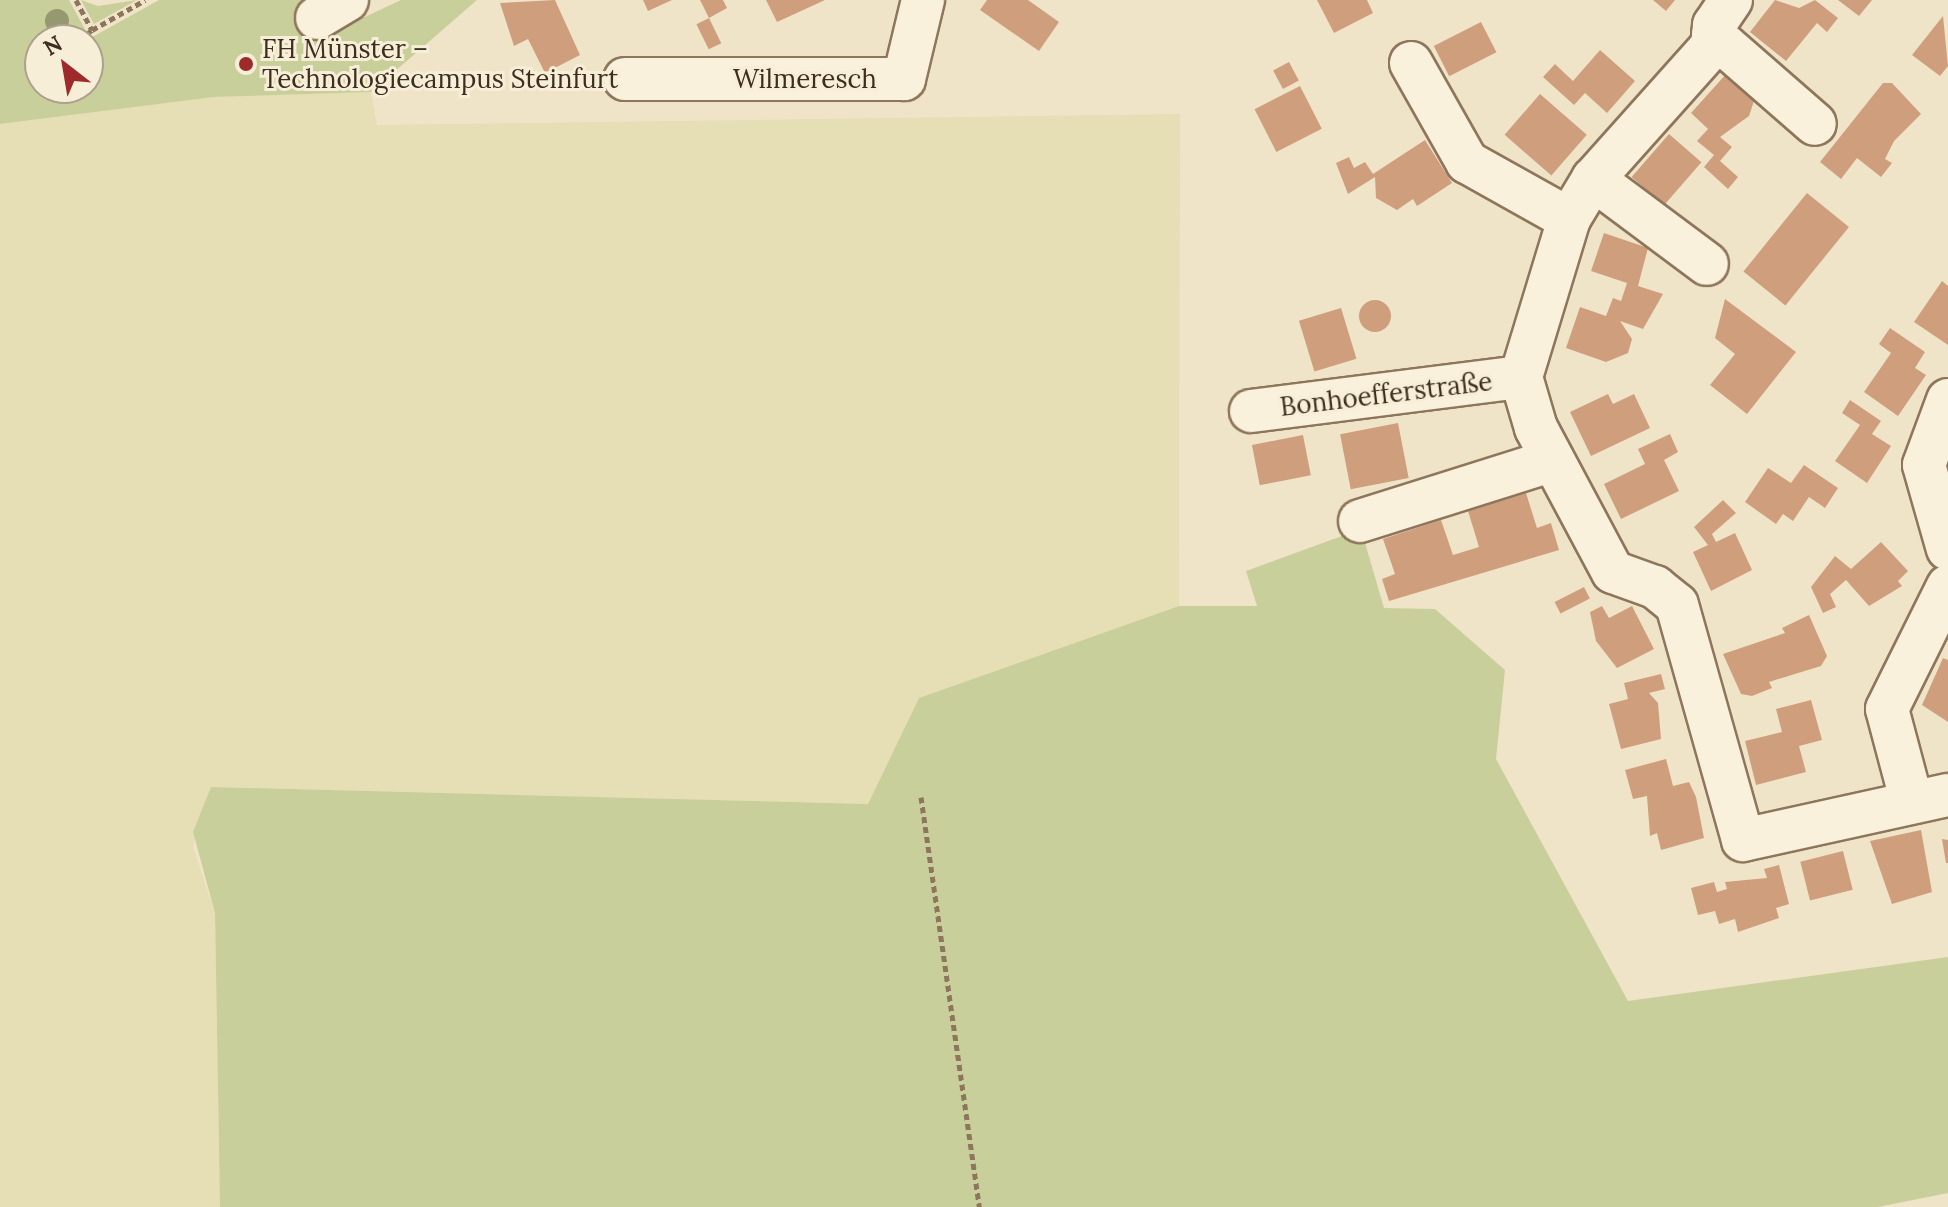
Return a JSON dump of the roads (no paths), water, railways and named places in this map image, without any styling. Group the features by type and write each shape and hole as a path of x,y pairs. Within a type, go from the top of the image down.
{"street":[{"name":"Wilmeresch","path":"625,79 904,79 923,0"},
{"name":"Bonhoefferstraße","path":"1815,124 1722,18 1712,46 1593,179 1569,219 1521,377 1553,460 1613,572 1655,587 1677,605 1743,840 1929,797"},
{"path":"1411,63 1467,162 1569,219"},
{"path":"1593,179 1707,264"},
{"name":"Bonhoefferstraße","path":"1251,411 1521,377"},
{"path":"1948,400 1924,465 1948,549"},
{"path":"1360,521 1553,460"},
{"path":"1929,797 1887,709 1948,586"}],"place":[{"name":"FH Münster – Technologiecampus Steinfurt","path":"246,64"}]}
